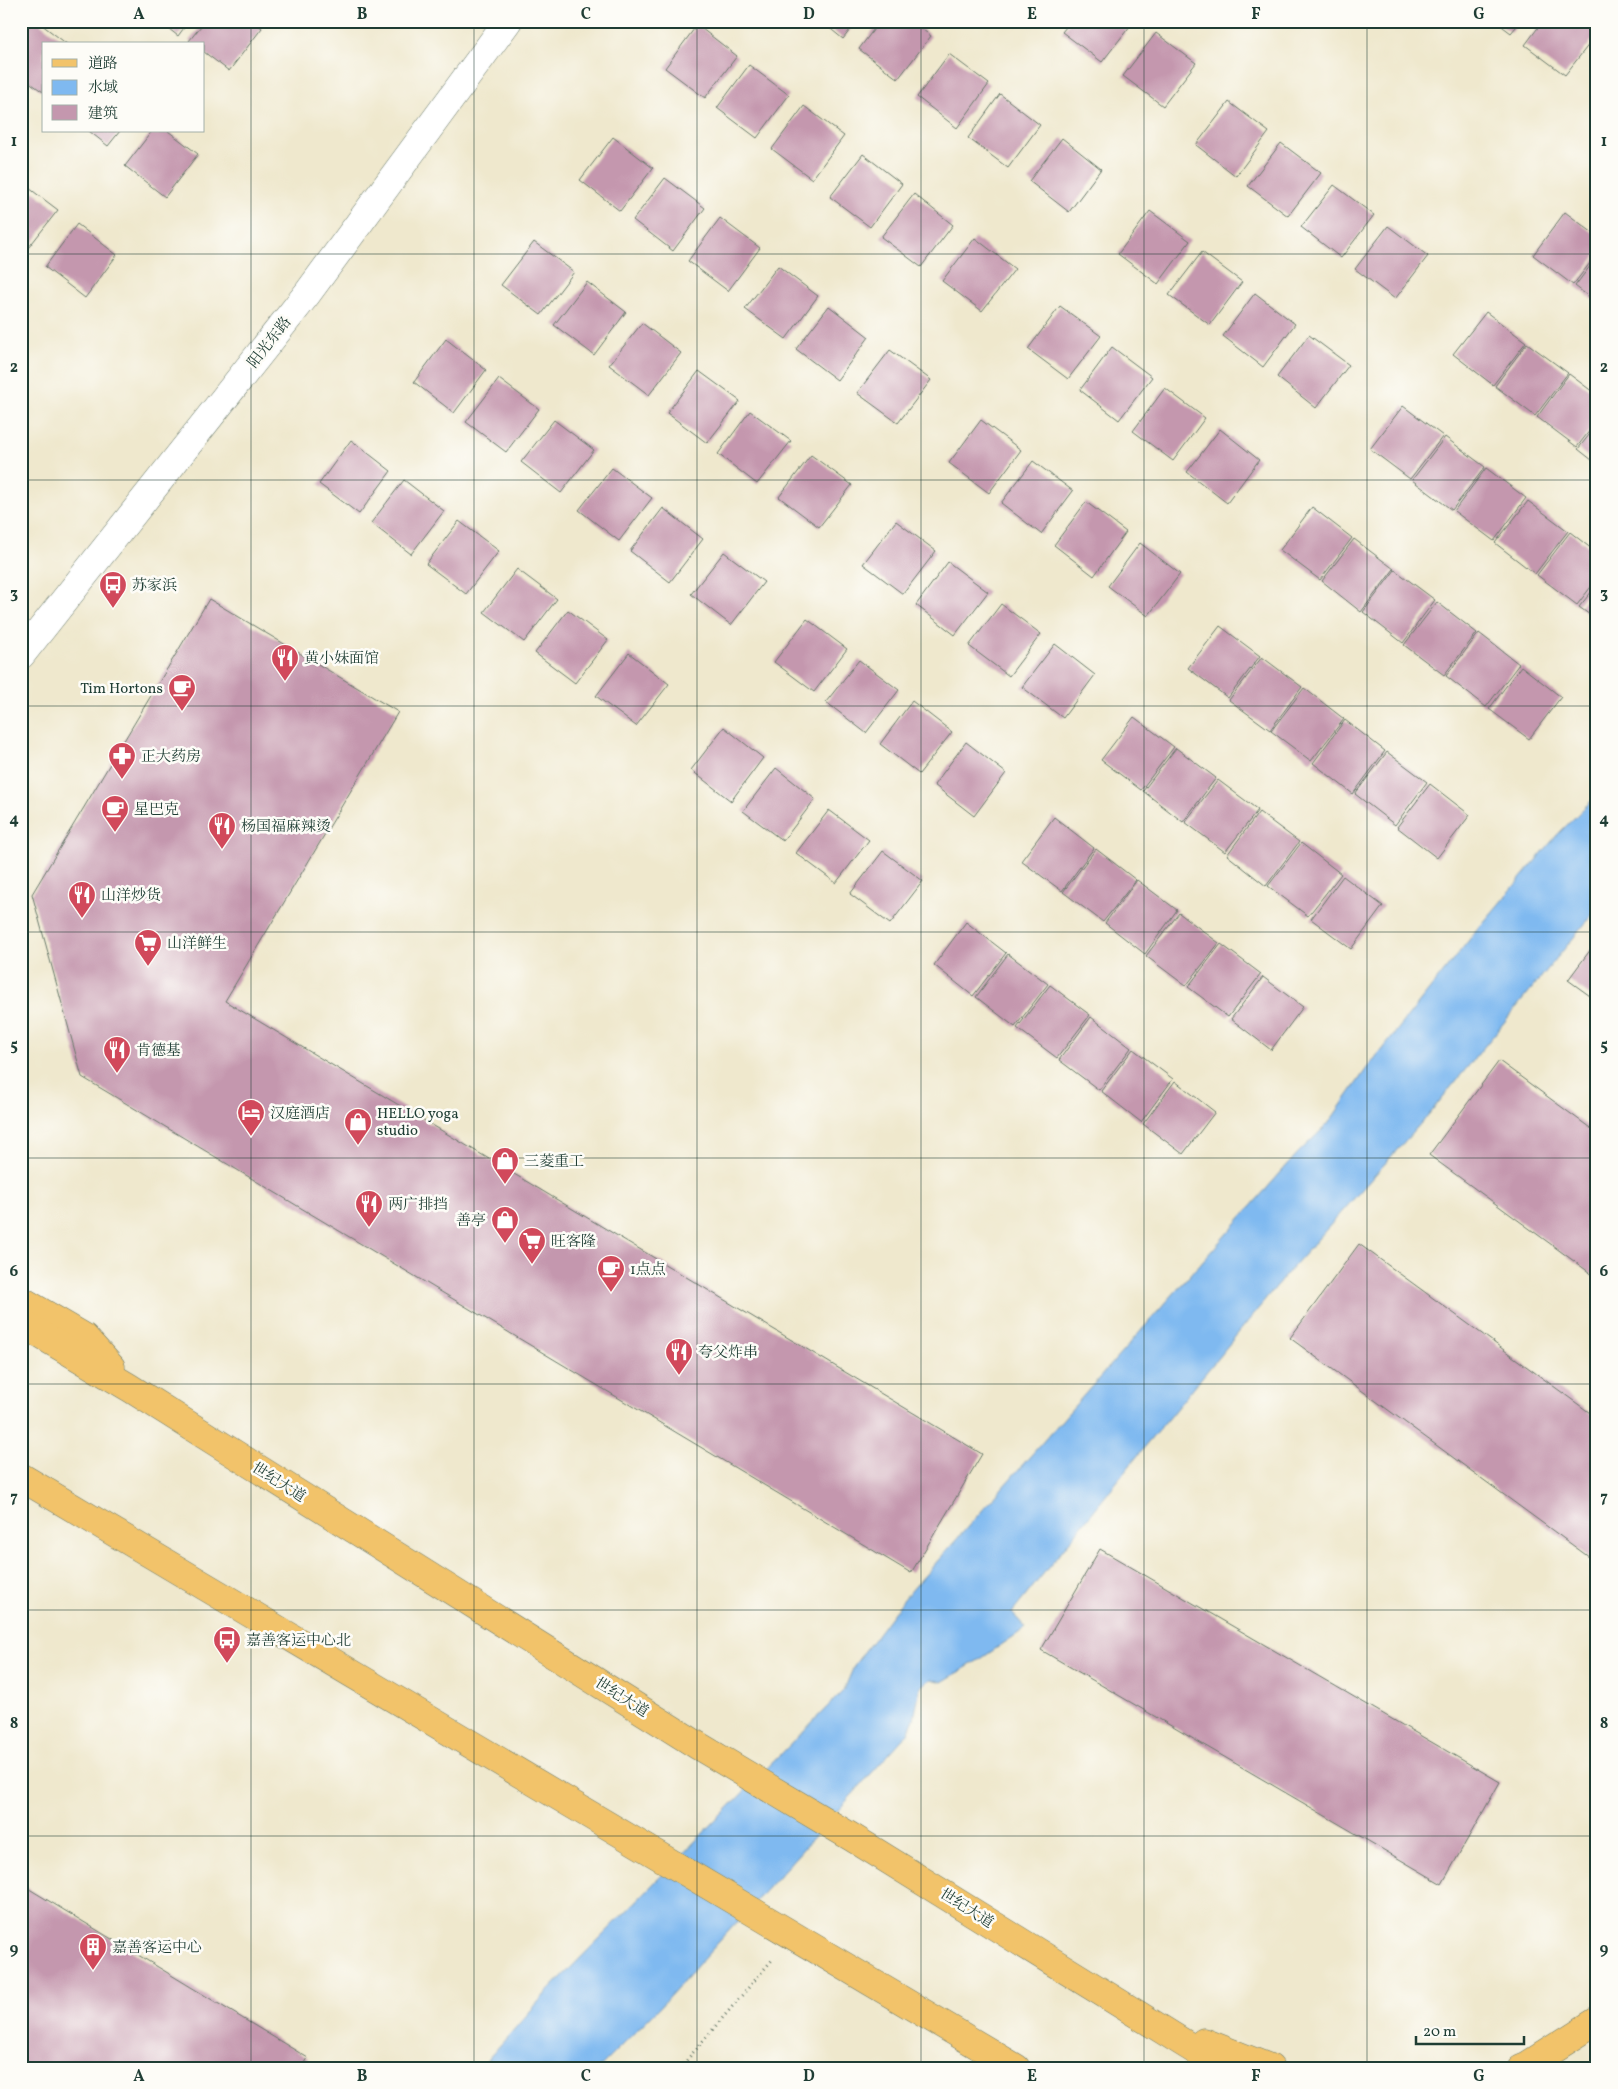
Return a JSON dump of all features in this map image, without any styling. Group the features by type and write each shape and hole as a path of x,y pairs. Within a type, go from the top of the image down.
{"main road":[{"path":"21,1300 84,1337 130,1388"},
{"name":"世纪大道","path":"21,1323 130,1388 697,1745 853,1838 1224,2068"},
{"path":"21,1477 1016,2068"},
{"path":"1148,2020 1270,2068"},
{"path":"1521,2068 1597,2022"}],"street":[{"name":"阳光东路","path":"21,655 307,294 508,21"}],"path":[{"path":"680,2068 782,1930"}],"water":[{"path":"1597,795 1597,909 1429,1114 1285,1276 1012,1613 1026,1628 942,1682 931,1679 920,1687 914,1719 908,1733 659,2008 599,2068 480,2068 548,1991 844,1690 855,1664 904,1599 1298,1153 1328,1124 1367,1068 1477,930 1558,834"}],"building":[{"path":"33,21 37,21 64,42 42,42 42,91 21,76 21,37"},
{"path":"159,21 189,21 178,36"},
{"path":"205,21 253,21 262,28 229,71 205,53 205,42 189,41"},
{"path":"821,21 857,21 843,39"},
{"path":"880,21 911,21 931,36 898,79 859,49"},
{"path":"1071,21 1134,21 1102,62 1062,32"},
{"path":"1495,21 1521,21 1511,33"},
{"path":"1543,21 1584,21 1597,31 1597,34 1565,75 1525,45"},
{"path":"697,25 737,56 705,98 665,68"},
{"path":"1156,33 1196,63 1163,106 1123,76"},
{"path":"949,54 989,84 957,128 917,97"},
{"path":"749,65 789,95 757,138 717,108"},
{"path":"1000,94 1040,125 1008,168 968,138"},
{"path":"1229,102 1269,132 1236,176 1196,145"},
{"path":"804,106 844,136 812,179 772,149"},
{"path":"90,132 119,132 108,146"},
{"path":"151,132 169,132 198,154 165,197 125,166"},
{"path":"613,137 653,168 620,211 580,180"},
{"path":"1062,138 1101,169 1069,212 1029,181"},
{"path":"1281,143 1321,173 1288,216 1248,186"},
{"path":"863,154 902,184 870,227 830,197"},
{"path":"665,178 705,208 673,251 633,220"},
{"path":"21,182 58,210 25,252 21,249"},
{"path":"1334,185 1374,215 1341,258 1301,227"},
{"path":"914,194 953,225 921,267 881,237"},
{"path":"1150,211 1190,241 1158,284 1118,254"},
{"path":"1565,212 1597,236 1597,254 1573,285 1533,255"},
{"path":"720,218 760,248 728,291 688,261"},
{"path":"77,224 117,255 85,298 45,267"},
{"path":"1388,226 1428,256 1395,299 1355,269"},
{"path":"975,238 1015,269 982,311 942,281"},
{"path":"534,242 574,272 541,315 501,285"},
{"path":"1202,252 1242,282 1210,325 1169,295"},
{"path":"1597,257 1597,303 1575,286"},
{"path":"778,266 818,296 786,339 745,309"},
{"path":"587,282 626,312 594,355 554,325"},
{"path":"1255,293 1295,324 1263,367 1223,336"},
{"path":"829,306 869,337 837,380 796,349"},
{"path":"1060,306 1101,336 1068,379 1028,349"},
{"path":"1486,312 1526,342 1493,385 1453,354"},
{"path":"642,323 681,353 649,395 609,365"},
{"path":"1309,335 1349,365 1316,408 1277,377"},
{"path":"446,339 486,370 454,413 414,382"},
{"path":"1527,343 1568,373 1535,416 1495,386"},
{"path":"1112,347 1152,377 1119,420 1080,390"},
{"path":"890,350 931,380 898,423 857,393"},
{"path":"699,371 740,401 707,443 667,413"},
{"path":"1569,374 1597,395 1597,421 1577,447 1537,417"},
{"path":"499,379 539,409 506,452 466,422"},
{"path":"1165,388 1205,418 1173,461 1133,431"},
{"path":"1403,406 1443,436 1410,479 1370,449"},
{"path":"750,411 791,441 757,484 718,454"},
{"path":"554,420 594,450 561,493 521,462"},
{"path":"981,420 1021,450 989,493 949,463"},
{"path":"1597,425 1597,464 1578,449"},
{"path":"1220,429 1259,460 1227,503 1187,472"},
{"path":"1445,437 1485,467 1452,510 1412,480"},
{"path":"351,440 391,471 359,514 319,484"},
{"path":"811,455 852,485 819,527 779,497"},
{"path":"1033,461 1073,491 1041,534 1001,503"},
{"path":"612,468 652,498 619,541 579,510"},
{"path":"1486,468 1526,498 1494,541 1454,511"},
{"path":"404,480 444,511 411,554 371,523"},
{"path":"1528,501 1568,531 1535,574 1495,543"},
{"path":"1086,502 1126,532 1094,576 1054,545"},
{"path":"1312,507 1352,538 1320,580 1280,550"},
{"path":"663,508 703,539 670,582 630,551"},
{"path":"459,521 499,551 466,594 426,564"},
{"path":"896,521 936,551 903,594 863,564"},
{"path":"1570,532 1597,553 1597,579 1577,605 1537,575"},
{"path":"1354,539 1394,569 1361,612 1322,581"},
{"path":"1140,543 1180,574 1148,616 1108,586"},
{"path":"724,552 764,582 731,625 691,594"},
{"path":"948,562 988,592 955,635 916,605"},
{"path":"517,569 557,599 524,642 484,612"},
{"path":"1395,570 1435,600 1403,643 1363,612"},
{"path":"1597,585 1597,620 1579,607"},
{"name":"旺客隆","path":"209,599 398,712 225,1001 982,1454 911,1573 82,1077 32,894"},
{"path":"1437,602 1477,633 1444,675 1404,645"},
{"path":"1001,604 1041,634 1009,676 969,646"},
{"path":"568,610 608,640 575,683 535,653"},
{"path":"807,619 847,649 814,692 774,662"},
{"path":"1220,626 1260,656 1228,698 1188,668"},
{"path":"1479,633 1519,664 1486,707 1446,676"},
{"path":"1055,644 1095,675 1063,718 1022,687"},
{"path":"629,653 669,684 636,726 596,696"},
{"path":"1262,657 1302,687 1270,730 1229,700"},
{"path":"859,660 899,690 866,733 826,702"},
{"path":"1521,666 1561,697 1529,739 1489,709"},
{"path":"1304,688 1344,719 1311,761 1271,731"},
{"path":"912,701 952,732 919,774 880,744"},
{"path":"1134,717 1174,747 1141,790 1101,760"},
{"path":"1345,720 1385,751 1353,794 1313,763"},
{"path":"724,727 763,758 731,801 691,770"},
{"path":"966,742 1006,773 974,816 934,785"},
{"path":"1176,748 1216,778 1183,822 1143,791"},
{"path":"1387,752 1427,782 1395,825 1355,794"},
{"path":"776,768 815,799 783,841 743,811"},
{"path":"1218,780 1258,810 1225,852 1185,822"},
{"path":"1430,784 1470,815 1437,858 1397,827"},
{"path":"829,810 869,840 836,883 796,853"},
{"path":"1259,812 1299,842 1266,886 1227,855"},
{"path":"1054,817 1094,848 1062,891 1021,861"},
{"path":"1301,843 1341,874 1308,916 1268,886"},
{"path":"1096,849 1136,880 1103,922 1063,892"},
{"path":"883,851 923,881 890,924 850,894"},
{"path":"1343,876 1383,906 1351,949 1311,919"},
{"path":"1137,880 1177,910 1145,954 1105,923"},
{"path":"1179,913 1219,943 1186,986 1146,956"},
{"path":"966,922 1006,953 973,996 934,965"},
{"path":"1597,941 1597,1001 1568,980"},
{"path":"1221,944 1261,974 1228,1017 1188,987"},
{"path":"1008,954 1048,984 1015,1027 976,997"},
{"path":"1263,977 1303,1007 1271,1050 1231,1019"},
{"path":"1050,985 1090,1015 1057,1058 1017,1028"},
{"path":"1091,1017 1131,1048 1099,1090 1059,1060"},
{"path":"1133,1049 1173,1079 1141,1122 1101,1091"},
{"path":"1499,1061 1597,1133 1597,1278 1429,1155"},
{"path":"1175,1081 1215,1112 1183,1154 1143,1124"},
{"path":"1359,1244 1597,1418 1597,1563 1290,1338"},
{"path":"1100,1549 1500,1782 1442,1884 1041,1650"},
{"name":"嘉善客运中心","path":"21,1884 308,2058 302,2068 21,2068"}],"place":[{"name":"苏家浜","path":"113,609"},
{"name":"黄小妹面馆","path":"285,682"},
{"name":"Tim Hortons","path":"182,712"},
{"name":"正大药房","path":"122,780"},
{"name":"星巴克","path":"115,833"},
{"name":"杨国福麻辣烫","path":"222,850"},
{"name":"山洋炒货","path":"82,919"},
{"name":"山洋鲜生","path":"148,967"},
{"name":"肯德基","path":"117,1074"},
{"name":"汉庭酒店","path":"251,1137"},
{"name":"HELLO yoga studio","path":"358,1146"},
{"name":"三菱重工","path":"505,1185"},
{"name":"两广排挡","path":"369,1228"},
{"name":"善亭","path":"505,1244"},
{"name":"旺客隆","path":"532,1265"},
{"name":"1点点","path":"611,1293"},
{"name":"夸父炸串","path":"679,1376"},
{"name":"嘉善客运中心北","path":"227,1664"},
{"name":"嘉善客运中心","path":"93,1971"}]}
